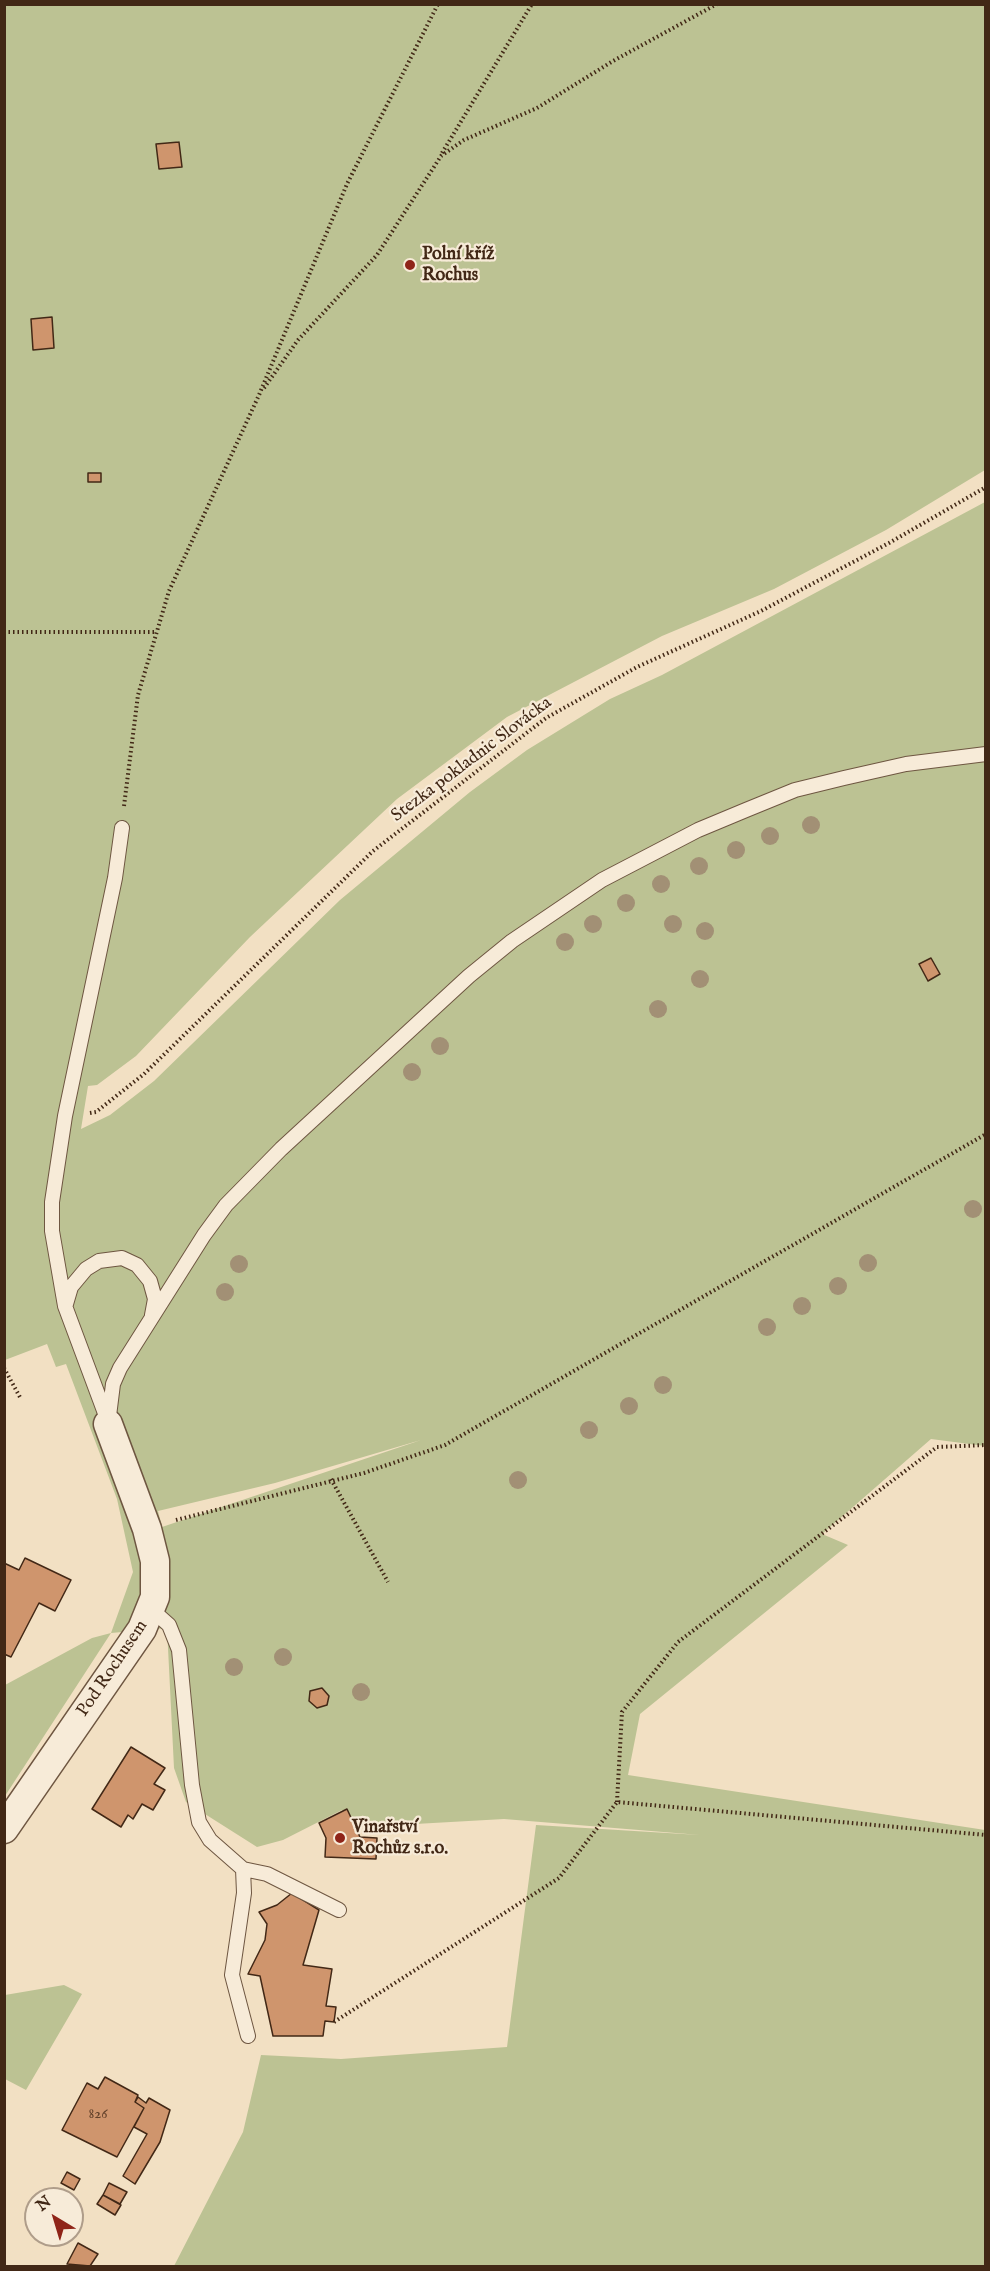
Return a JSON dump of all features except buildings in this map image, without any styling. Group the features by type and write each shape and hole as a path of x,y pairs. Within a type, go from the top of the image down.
{"street":[{"name":"Pod Rochusem","path":"4,1829 142,1629 156,1591 155,1561 147,1529 108,1424"}],"lane":[{"path":"108,1424 113,1384 209,1226 234,1194 469,976 512,941 602,880 698,830 795,790 906,764 986,753"},
{"path":"108,1424 65,1306 52,1231 52,1202 65,1116 115,878 122,828"},
{"path":"65,1306 71,1287 86,1269 99,1260 122,1258 137,1265 150,1281 155,1299 151,1320"},
{"path":"151,1609 169,1625 179,1650 192,1785 199,1822 210,1840 243,1869 267,1874 339,1910"},
{"path":"243,1869 244,1893 232,1975 248,2036"}],"path":[{"path":"122,828 138,695 169,591 259,395 347,184 438,4"},
{"path":"259,395 298,340 377,255 441,156 532,4"},
{"path":"441,156 464,140 537,108 613,61 717,4"},
{"name":"Stezka pokladnic Slovácka","path":"65,1116 96,1112 144,1074 373,851 546,718 637,667 761,611 889,543 986,487"},
{"path":"4,632 157,632"},
{"path":"147,1529 194,1513 250,1502 331,1479 364,1473 421,1455 468,1434 986,1134"},
{"path":"4,1368 21,1399"},
{"path":"334,2022 559,1878 617,1802 622,1712 678,1642 937,1447 986,1445"},
{"path":"331,1479 388,1582"},
{"path":"617,1802 986,1835"}],"green space":[{"path":"5,5 985,5 985,470 886,530 774,589 662,636 507,717 397,799 250,937 136,1056 97,1085 88,1086 81,1129 110,1115 154,1081 340,900 470,792 527,750 610,699 662,675 985,502 985,1446 931,1439 822,1534 848,1545 640,1714 628,1775 985,1830 985,2266 174,2266 243,2132 261,2055 341,2059 507,2047 536,1825 700,1835 504,1819 362,1827 342,1810 283,1840 257,1847 186,1802 174,1768 167,1628 111,1633 133,1572 117,1499 66,1364 56,1367 47,1344 5,1360","holes":["421,1440 162,1527 158,1511 275,1483"]},
{"path":"111,1633 5,1796 5,1685 92,1638"},
{"path":"64,1985 82,1994 26,2090 5,2079 5,1995"}],"place":[{"name":"Polní kříž Rochus","path":"410,265"},
{"name":"Vinařství Rochůz s.r.o.","path":"340,1838"}]}
